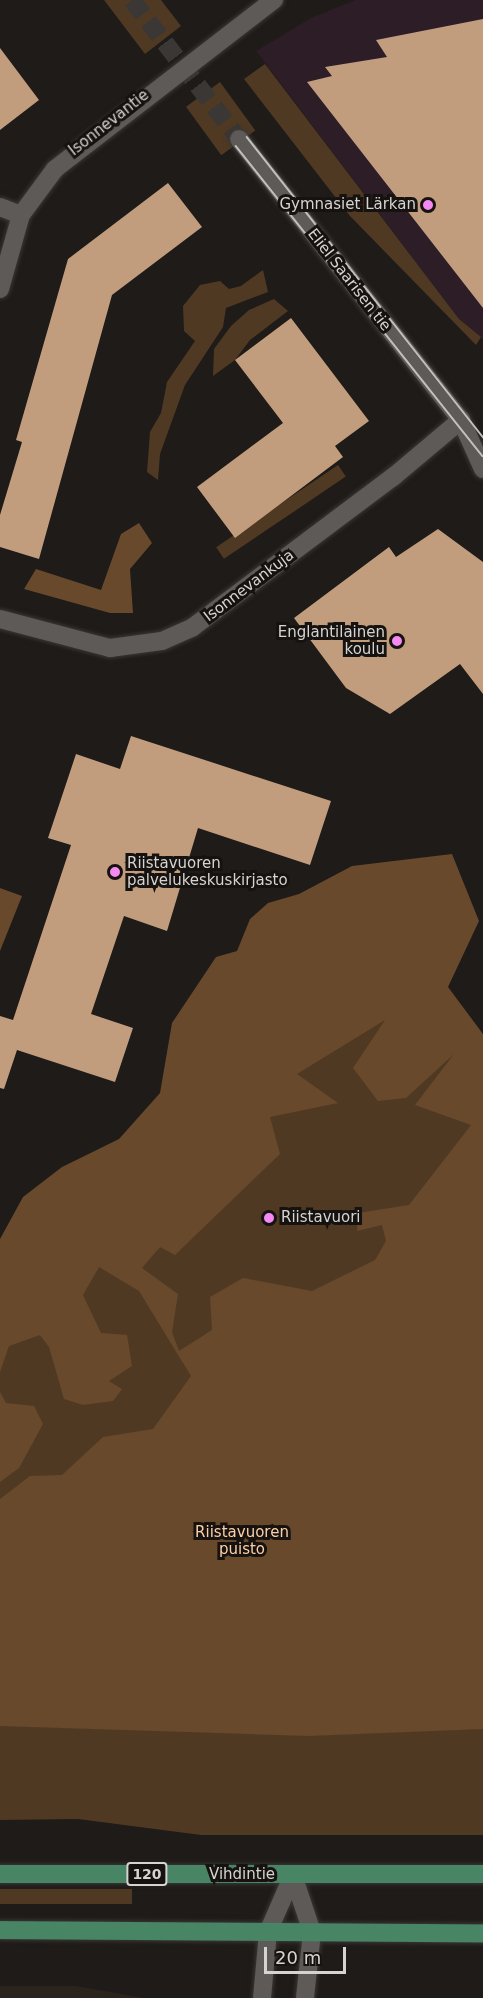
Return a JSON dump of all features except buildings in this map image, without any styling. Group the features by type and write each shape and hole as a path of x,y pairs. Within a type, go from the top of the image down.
{"main road":[{"name":"Vihdintie","path":"0,1874 483,1874"},
{"path":"0,1930 483,1933"}],"street":[{"name":"Isonnevantie","path":"0,289 21,215 69,154 274,0"},
{"name":"Eliel Saarisen tie","path":"239,139 461,420 483,437"},
{"path":"0,207 21,215"},
{"name":"Eliel Saarisen tie","path":"461,420 483,470"},
{"name":"Isonnevankuja","path":"0,620 102,647 127,649 162,641 193,627 393,477 461,420"},
{"path":"262,1998 268,1932 293,1875"},
{"path":"293,1875 312,1932 305,1998"}],"shaded area":[{"name":"Gymnasiet Lärkan","path":"355,0 483,0 483,340 459,319 256,51 311,18"},
{"path":"0,1986 76,1986 144,1998 0,1998"}],"green space":[{"path":"104,0 161,0 181,26 145,54"},
{"path":"265,64 459,319 481,337 476,345 350,216 244,79"},
{"path":"220,82 255,131 221,155 186,107"},
{"path":"263,270 268,292 226,308 223,327 185,385 160,454 158,480 147,472 150,432 161,413 167,382 195,341 184,331 183,306 200,285 220,281 229,289 241,286"},
{"path":"274,299 288,311 250,340 235,360 213,376 214,349 231,326 249,310"},
{"path":"338,465 346,477 224,559 216,547"},
{"path":"139,523 152,543 130,569 133,613 110,613 24,589 36,569 101,590 121,534"},
{"name":"Riistavuoren puisto","path":"452,854 479,921 448,987 483,1034 483,1729 308,1736 0,1726 0,1499 30,1476 62,1475 103,1437 153,1429 191,1376 139,1291 99,1267 83,1295 101,1333 127,1335 132,1366 109,1381 122,1389 113,1401 83,1405 64,1399 49,1347 40,1335 9,1346 0,1372 0,1239 23,1197 62,1167 119,1139 160,1093 172,1023 216,957 237,951 250,919 268,903 299,894 352,866","holes":["385,1020 353,1068 378,1101 406,1098 454,1054 415,1105 471,1125 409,1205 358,1213 357,1231 382,1225 386,1241 375,1260 312,1291 243,1278 210,1297 212,1330 179,1351 172,1332 178,1294 142,1268 160,1247 175,1255 280,1154 270,1117 338,1103 297,1074"]},
{"path":"0,888 22,896 0,951"},
{"name":"Riistavuoren puisto","path":"314,969 483,1034 483,1835 201,1835 78,1819 0,1820 0,1261"},
{"path":"0,1392 6,1403 34,1406 43,1424 19,1468 0,1482"},
{"path":"0,1889 132,1889 132,1904 0,1904"}],"tunnel":[{"path":"132,0 239,139"}],"tram line":[{"path":"247,137 483,437"},
{"path":"236,146 483,456"}],"place":[{"name":"Gymnasiet Lärkan","path":"428,205"},
{"name":"Englantilainen koulu","path":"397,641"},
{"name":"Riistavuoren palvelukeskuskirjasto","path":"115,872"},
{"name":"Riistavuori","path":"269,1218"}]}
